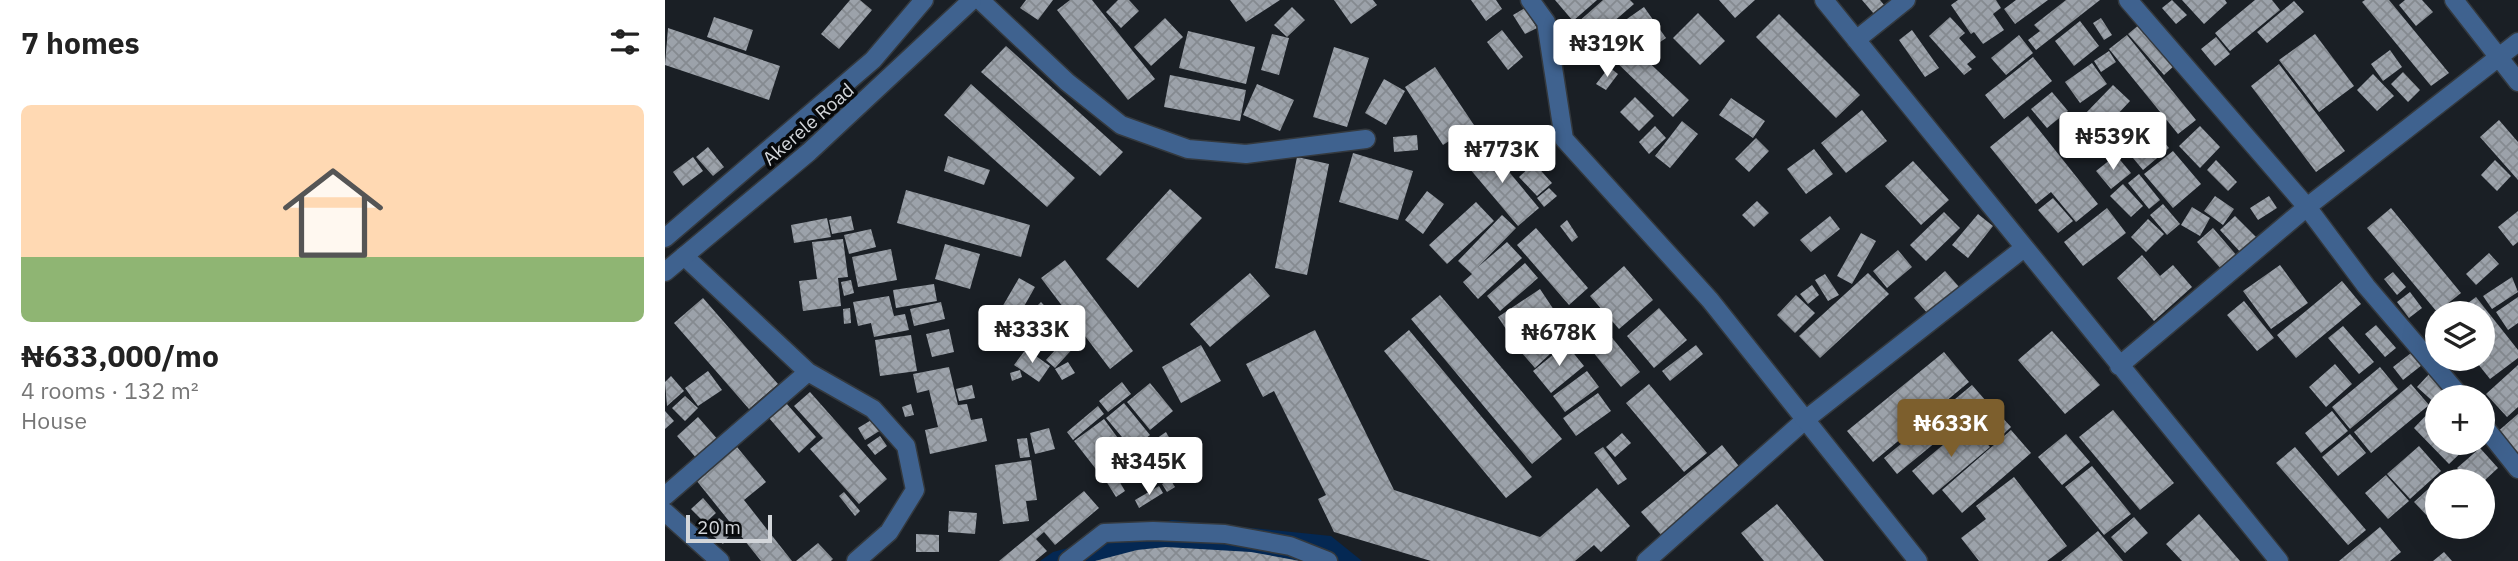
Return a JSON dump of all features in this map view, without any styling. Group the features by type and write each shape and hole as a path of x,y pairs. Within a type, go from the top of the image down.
{"street":[{"path":"665,238 873,60 923,0"},
{"name":"Akerele Road","path":"665,272 809,152 972,0"},
{"path":"980,0 1067,82 1121,125 1188,149 1246,154 1366,139"},
{"path":"1530,0 1546,22 1564,139 1710,300 1918,561"},
{"path":"1824,0 2279,561"},
{"path":"1856,40 1906,0"},
{"path":"2128,0 2307,207 2366,286 2451,385"},
{"path":"2454,0 2518,82"},
{"path":"2119,366 2307,207 2518,42"},
{"path":"1646,561 1805,420 2024,248"},
{"path":"684,256 808,372 873,409 906,446 915,489 889,532 856,561"},
{"path":"665,496 808,372"},
{"path":"2495,440 2518,469"},
{"path":"665,512 720,561"},
{"path":"1068,561 1104,533 1153,531 1224,534 1290,546 1328,561"}],"shaded area":[{"path":"1172,520 1331,536 1362,561 1040,561 1053,552"}],"building":[{"path":"850,0 860,0 872,10 839,49 821,34"},
{"path":"1026,0 1053,0 1038,20 1020,8"},
{"path":"1070,0 1092,0 1155,79 1128,100 1057,10"},
{"path":"1118,0 1129,0 1139,11 1121,28 1106,12"},
{"path":"1230,0 1280,0 1246,22"},
{"path":"1334,0 1373,0 1377,5 1351,24"},
{"path":"1471,0 1496,0 1502,9 1486,21"},
{"path":"1555,0 1597,0 1573,21"},
{"path":"1603,0 1630,0 1634,4 1583,48 1568,31"},
{"path":"1719,0 1755,0 1735,18"},
{"path":"1862,0 1880,0 1885,6 1874,14"},
{"path":"1958,0 1996,0 2001,8 1993,14 2004,30 1983,44 1974,32 1971,34 1951,5"},
{"path":"2016,0 2048,0 2015,24 2004,9"},
{"path":"2066,0 2100,0 2036,50 2028,40 2040,31 2034,25"},
{"path":"2172,0 2187,15 2176,24 2162,8"},
{"path":"2182,0 2225,0 2227,3 2204,24"},
{"path":"2255,0 2272,0 2280,10 2230,51 2215,33"},
{"path":"2389,0 2449,73 2431,86 2362,2"},
{"path":"2405,0 2422,0 2433,12 2416,26 2399,5"},
{"path":"2294,1 2304,12 2267,43 2257,32"},
{"path":"1292,7 1305,20 1287,37 1274,25"},
{"path":"1644,7 1666,38 1645,52 1624,21"},
{"path":"1525,8 1537,28 1525,34 1513,15"},
{"path":"1698,13 1725,41 1700,65 1673,38"},
{"path":"1779,14 1860,95 1836,118 1756,37"},
{"path":"714,17 753,30 746,51 707,37"},
{"path":"1950,17 1965,33 1959,38 1976,57 1967,64 1972,69 1964,75 1929,36"},
{"path":"1165,18 1183,37 1151,66 1134,47"},
{"path":"2101,18 2112,35 2104,40 2093,23"},
{"path":"2080,21 2099,46 2074,66 2055,41"},
{"path":"2140,24 2175,65 2164,75 2128,34"},
{"path":"668,28 780,66 769,100 665,65"},
{"path":"1502,30 1523,57 1508,70 1487,42"},
{"path":"1912,30 1939,68 1925,77 1899,40"},
{"path":"1188,31 1255,47 1246,84 1179,68"},
{"path":"1272,34 1289,38 1279,75 1261,70"},
{"path":"2315,34 2354,86 2319,112 2279,60"},
{"path":"2019,35 2033,53 2006,75 1991,58"},
{"path":"2127,35 2196,120 2178,134 2109,49"},
{"path":"2216,37 2230,54 2215,66 2201,49"},
{"path":"1625,40 1689,100 1673,117 1610,56"},
{"path":"1006,46 1123,152 1100,176 981,72"},
{"path":"1334,47 1369,58 1347,127 1313,117"},
{"path":"2390,50 2402,67 2383,81 2371,64"},
{"path":"2109,51 2116,62 2101,72 2094,61"},
{"path":"2033,57 2052,81 2004,119 1985,95"},
{"path":"2092,63 2107,84 2080,103 2065,82"},
{"path":"2279,64 2345,151 2316,172 2251,86"},
{"path":"1435,67 1474,125 1443,145 1405,87"},
{"path":"1609,67 1618,74 1606,90 1596,84"},
{"path":"2403,72 2420,90 2408,102 2391,84"},
{"path":"2373,74 2394,96 2377,111 2357,90"},
{"path":"1170,75 1246,90 1240,121 1164,107"},
{"path":"1384,79 1405,91 1386,125 1365,113"},
{"path":"971,84 1075,178 1047,207 944,115"},
{"path":"1257,84 1294,100 1280,131 1243,115"},
{"path":"2113,85 2130,101 2101,132 2084,115"},
{"path":"2052,92 2068,111 2047,128 2031,109"},
{"path":"1635,97 1654,116 1639,131 1620,112"},
{"path":"1731,98 1765,121 1753,138 1719,115"},
{"path":"1862,110 1887,141 1846,173 1821,143"},
{"path":"2139,112 2169,148 2143,170 2113,134"},
{"path":"2028,116 2098,204 2076,222 2051,192 2036,204 1990,147"},
{"path":"2499,120 2518,142 2518,180 2480,137"},
{"path":"1682,121 1698,134 1670,168 1655,156"},
{"path":"1655,126 1666,138 1649,154 1639,142"},
{"path":"2200,126 2220,147 2200,168 2179,146"},
{"path":"1417,135 1418,150 1394,152 1393,137"},
{"path":"1756,138 1769,151 1749,172 1735,159"},
{"path":"1486,144 1539,208 1518,226 1464,162"},
{"path":"708,147 724,167 713,176 696,157"},
{"path":"1814,149 1833,174 1806,194 1787,169"},
{"path":"2173,151 2201,184 2173,208 2144,174"},
{"path":"1353,153 1413,171 1398,220 1339,202"},
{"path":"2116,155 2131,173 2111,189 2096,171"},
{"path":"948,156 990,170 984,185 944,171"},
{"path":"693,157 703,171 683,186 673,172"},
{"path":"1297,157 1329,164 1307,275 1275,268"},
{"path":"2216,160 2237,182 2228,191 2207,170"},
{"path":"2495,160 2511,176 2497,191 2481,175"},
{"path":"1913,161 1949,200 1921,225 1885,186"},
{"path":"1534,163 1552,183 1537,196 1519,177"},
{"path":"2139,174 2160,200 2149,209 2128,183"},
{"path":"2123,184 2143,206 2131,217 2110,196"},
{"path":"1549,188 1557,196 1544,207 1537,198"},
{"path":"1170,189 1202,218 1138,288 1106,259"},
{"path":"906,190 1030,225 1021,257 897,223"},
{"path":"1427,191 1444,204 1423,234 1405,220"},
{"path":"2215,196 2234,209 2223,225 2204,211"},
{"path":"2269,196 2277,208 2258,220 2250,208"},
{"path":"2053,198 2073,221 2058,233 2038,210"},
{"path":"1757,201 1769,213 1754,227 1742,215"},
{"path":"1476,202 1494,221 1447,264 1429,245"},
{"path":"2163,204 2180,224 2167,235 2150,215"},
{"path":"2192,207 2210,218 2200,236 2181,225"},
{"path":"2107,208 2126,233 2083,266 2064,242"},
{"path":"2391,208 2461,293 2451,301 2428,301 2367,228"},
{"path":"2518,211 2518,242 2513,246 2498,227"},
{"path":"1944,212 1960,228 1926,261 1910,245"},
{"path":"1978,214 1993,226 1968,258 1952,245"},
{"path":"1502,215 1516,228 1478,267 1507,242 1522,258 1478,299 1463,282 1472,274 1458,261"},
{"path":"851,216 854,230 832,234 829,220"},
{"path":"1830,216 1840,229 1811,252 1800,240"},
{"path":"2235,216 2259,240 2243,255 2220,230"},
{"path":"827,218 831,237 794,243 791,225"},
{"path":"2148,219 2164,234 2146,252 2131,237"},
{"path":"1567,220 1578,237 1572,242 1560,226"},
{"path":"1536,228 1588,288 1569,305 1517,245"},
{"path":"2213,228 2238,257 2222,270 2197,242"},
{"path":"871,229 876,247 849,254 844,235"},
{"path":"1861,233 1876,241 1852,284 1837,276"},
{"path":"843,239 848,277 838,278 841,306 803,311 799,281 817,279 812,242"},
{"path":"945,244 980,254 970,289 935,279"},
{"path":"891,249 897,280 858,287 852,257"},
{"path":"1898,250 1912,267 1887,288 1873,271"},
{"path":"2489,253 2499,264 2476,285 2466,274"},
{"path":"2142,255 2160,276 2173,265 2192,287 2154,321 2117,278"},
{"path":"1065,260 1133,351 1110,369 1041,278"},
{"path":"1525,263 1538,278 1500,311 1487,296"},
{"path":"2280,265 2308,303 2271,329 2243,291"},
{"path":"1624,266 1653,300 1619,329 1590,296"},
{"path":"1945,271 1961,289 1929,315 1914,298"},
{"path":"2393,272 2406,287 2397,295 2384,279"},
{"path":"1250,273 1270,296 1210,347 1190,324"},
{"path":"1868,273 1889,294 1820,358 1799,336"},
{"path":"1825,274 1839,295 1828,301 1815,280"},
{"path":"2512,277 2518,292 2495,307 2495,301 2486,301 2483,296"},
{"path":"1019,278 1035,287 1010,331 994,321"},
{"path":"851,280 854,293 844,296 841,282"},
{"path":"2342,281 2361,304 2296,358 2277,335"},
{"path":"934,284 937,301 896,308 893,290"},
{"path":"1812,285 1819,295 1808,304 1800,294"},
{"path":"1540,289 1554,310 1512,338 1498,317"},
{"path":"2410,292 2422,308 2409,318 2397,302"},
{"path":"1440,295 1562,439 1532,464 1411,319"},
{"path":"1796,295 1815,313 1795,333 1777,315"},
{"path":"889,296 894,316 905,314 909,330 874,337 871,323 858,326 853,302"},
{"path":"2518,297 2518,323 2508,330 2496,312"},
{"path":"703,298 778,384 749,409 674,323"},
{"path":"2244,301 2274,338 2257,351 2227,315"},
{"path":"941,302 945,319 914,326 910,309"},
{"path":"1041,302 1054,316 1027,343 1014,329"},
{"path":"850,308 851,323 844,324 843,309"},
{"path":"1659,308 1687,340 1654,368 1627,336"},
{"path":"1591,312 1640,372 1621,387 1573,327"},
{"path":"2495,321 2518,350 2518,358 2490,379 2484,371 2495,371"},
{"path":"1551,323 1566,339 1535,368 1521,352"},
{"path":"2376,325 2396,348 2385,357 2365,334"},
{"path":"2343,326 2374,362 2359,374 2328,338"},
{"path":"949,329 954,352 932,357 926,334"},
{"path":"1315,330 1394,490 1540,537 1597,488 1630,526 1601,552 1594,545 1575,561 1431,561 1334,532 1318,499 1326,495 1274,391 1263,397 1246,364"},
{"path":"1409,330 1532,477 1506,498 1384,351"},
{"path":"2052,331 2100,385 2065,414 2018,360"},
{"path":"911,335 917,371 880,376 875,340"},
{"path":"1067,337 1076,345 1055,368 1046,360"},
{"path":"1566,344 1584,366 1551,393 1533,371"},
{"path":"1201,345 1221,381 1181,403 1162,367"},
{"path":"1696,345 1703,354 1670,381 1662,371"},
{"path":"1026,349 1050,366 1039,382 1014,365"},
{"path":"1944,352 1969,382 1873,462 1847,431"},
{"path":"2411,353 2422,365 2403,380 2393,367"},
{"path":"1068,362 1075,373 1062,380 1055,369"},
{"path":"2335,364 2352,384 2326,407 2309,387"},
{"path":"2518,365 2518,407 2507,417 2495,404 2495,386"},
{"path":"949,367 958,405 967,404 971,420 982,418 987,441 930,454 925,430 938,427 929,390 917,393 913,374"},
{"path":"2380,367 2398,389 2350,429 2332,407"},
{"path":"1020,370 1022,377 1012,381 1010,373"},
{"path":"708,371 722,390 698,406 685,388"},
{"path":"1587,371 1599,387 1565,412 1553,396"},
{"path":"2431,372 2445,385 2425,385 2425,394 2417,387"},
{"path":"671,376 684,391 667,406 665,382"},
{"path":"1122,382 1131,394 1108,412 1099,401"},
{"path":"1150,383 1173,411 1150,430 1127,402"},
{"path":"1649,384 1707,453 1684,472 1626,403"},
{"path":"2411,384 2425,400 2425,408 2371,453 2354,432"},
{"path":"972,385 975,398 959,401 956,389"},
{"path":"1972,385 1986,401 1897,474 1884,458"},
{"path":"810,392 887,479 859,504 810,449 823,438 794,406"},
{"path":"1598,393 1611,411 1576,436 1563,418"},
{"path":"685,396 698,408 685,421 672,408"},
{"path":"1988,402 2011,427 1992,445 1968,420"},
{"path":"786,403 816,437 799,453 769,418"},
{"path":"1124,403 1150,435 1132,449 1106,418"},
{"path":"911,404 914,415 905,417 902,407"},
{"path":"1098,406 1104,414 1073,440 1067,432"},
{"path":"2113,410 2174,483 2140,510 2079,437"},
{"path":"665,411 674,421 665,429"},
{"path":"2332,411 2348,431 2321,453 2305,433"},
{"path":"2518,414 2518,452 2515,454 2496,433"},
{"path":"2425,416 2425,439 2414,428"},
{"path":"698,417 719,441 698,460 677,436"},
{"path":"873,419 881,430 865,440 858,428"},
{"path":"1104,419 1128,452 1099,473 1074,441"},
{"path":"1969,423 1990,447 1933,495 1912,471"},
{"path":"1049,428 1055,449 1035,454 1030,433"},
{"path":"2011,430 2031,453 1962,513 1942,490"},
{"path":"1166,432 1176,450 1160,460 1150,443"},
{"path":"1622,433 1631,443 1615,457 1606,447"},
{"path":"2066,434 2090,462 2062,485 2038,457"},
{"path":"2350,434 2366,453 2338,476 2322,457"},
{"path":"880,436 887,446 875,455 867,445"},
{"path":"1027,438 1030,457 1020,458 1017,439"},
{"path":"1722,445 1742,470 1662,536 1641,512"},
{"path":"2419,446 2439,469 2425,469 2425,485 2410,499 2387,474"},
{"path":"737,447 766,482 744,500 792,561 761,561 696,480"},
{"path":"1603,447 1627,479 1618,485 1594,453"},
{"path":"2295,447 2366,530 2348,545 2276,463"},
{"path":"2440,455 2458,455 2449,464"},
{"path":"2472,455 2486,455 2498,468 2495,471 2457,468"},
{"path":"1031,460 1037,500 1026,501 1029,521 1003,524 995,465"},
{"path":"2092,466 2131,514 2104,535 2065,487"},
{"path":"1114,472 1125,491 1116,497 1104,478"},
{"path":"2386,475 2409,501 2388,519 2365,493"},
{"path":"2014,477 2067,546 2047,561 1979,561 1961,538 1986,519 1976,506"},
{"path":"1170,479 1175,487 1167,492 1162,484"},
{"path":"1159,486 1163,493 1139,508 1135,500"},
{"path":"1084,491 1099,508 1055,545 1044,532 1036,539 1047,551 1035,561 999,561"},
{"path":"844,492 860,511 855,516 839,496"},
{"path":"2425,492 2425,514 2414,502"},
{"path":"703,498 716,513 705,523 691,509"},
{"path":"1777,504 1824,561 1764,561 1741,533"},
{"path":"949,511 977,513 975,534 948,532"},
{"path":"2199,514 2240,561 2182,561 2166,544"},
{"path":"2134,517 2148,533 2125,553 2111,537"},
{"path":"719,518 734,529 723,544 708,532"},
{"path":"2380,527 2401,552 2390,561 2339,561"},
{"path":"2098,531 2123,561 2061,561"},
{"path":"916,534 939,535 939,552 916,552"},
{"path":"818,543 833,559 831,561 796,561"},
{"path":"1166,547 1251,552 1300,561 1095,561 1137,550"},
{"path":"2444,552 2452,561 2433,561"}]}
